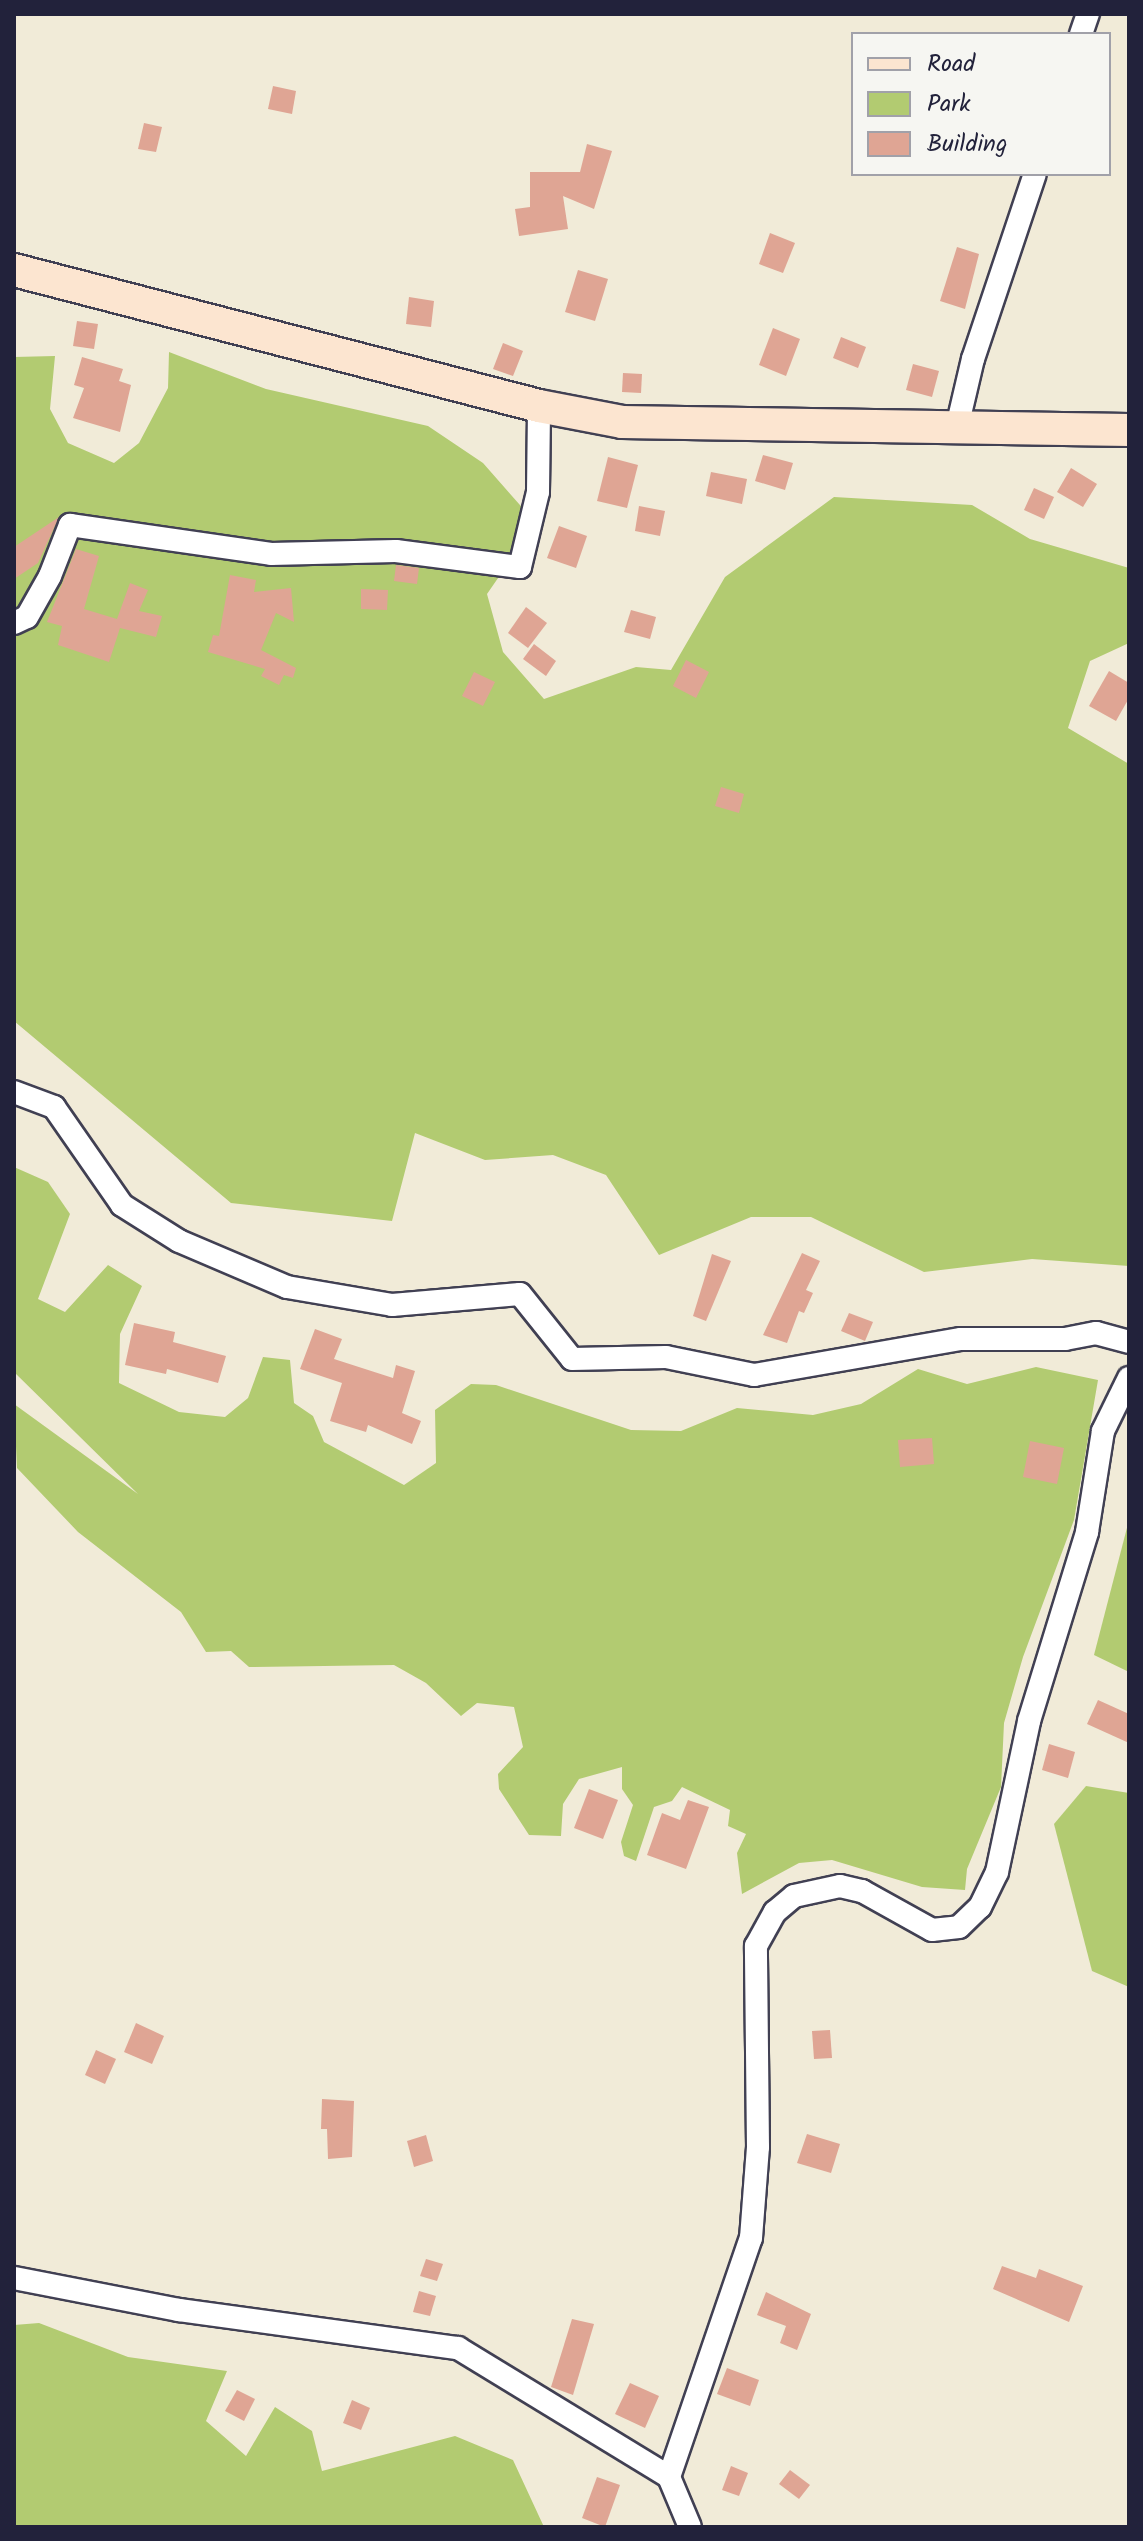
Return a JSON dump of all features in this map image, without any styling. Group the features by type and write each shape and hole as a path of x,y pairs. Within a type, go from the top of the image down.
{"street":[{"path":"957,427 973,359 1034,176"},
{"path":"14,270 539,406 622,422 1129,430"},
{"path":"14,623 27,617 50,576 70,525 271,554 396,551 520,567 538,492 539,406"},
{"path":"14,1092 54,1107 122,1205 179,1241 287,1287 392,1305 520,1294 572,1359 666,1357 754,1375 961,1339 1065,1339 1096,1333 1129,1342"},
{"path":"669,2477 751,2238 758,2147 756,1946 775,1912 794,1896 840,1886 862,1891 932,1930 959,1927 980,1907 997,1872 1029,1721 1087,1532 1103,1431 1129,1378"},
{"path":"14,2278 179,2310 458,2348 669,2477 690,2527"}],"green space":[{"path":"169,352 266,389 428,426 483,463 527,513 521,545 487,594 503,652 544,699 636,667 671,670 725,577 834,497 972,505 1030,539 1129,568 1129,643 1090,661 1068,728 1129,764 1129,1266 1032,1259 924,1272 811,1217 751,1217 659,1255 606,1175 553,1155 485,1160 415,1133 392,1221 231,1203 14,1021 14,357 55,356 50,409 68,443 114,463 139,443 168,388"},
{"path":"14,1167 48,1182 70,1214 38,1299 65,1312 108,1265 142,1286 120,1334 119,1383 179,1412 225,1417 248,1398 263,1357 290,1360 294,1403 313,1416 324,1442 404,1485 436,1463 435,1410 471,1384 496,1385 631,1430 681,1431 737,1408 813,1415 861,1404 918,1369 967,1384 1036,1367 1098,1380 1074,1520 1023,1657 1004,1723 1001,1787 967,1869 965,1890 922,1887 832,1860 799,1863 742,1894 737,1853 746,1834 728,1826 730,1810 682,1787 672,1801 654,1807 636,1861 624,1856 621,1842 633,1805 622,1789 622,1767 579,1779 563,1804 561,1836 529,1835 499,1789 498,1774 523,1747 514,1707 477,1703 461,1716 426,1683 394,1665 249,1667 231,1651 206,1652 181,1612 78,1532 17,1468 14,1404 138,1494 14,1372"},
{"path":"1129,1520 1129,1672 1094,1655"},
{"path":"1086,1786 1129,1793 1129,1987 1092,1971 1054,1824"},
{"path":"39,2323 128,2357 227,2371 206,2421 246,2456 275,2407 312,2431 322,2471 455,2436 513,2460 544,2527 14,2527 14,2325"}],"building":[{"path":"273,86 296,91 292,114 268,109"},
{"path":"144,123 162,127 156,152 138,149"},
{"path":"587,144 612,151 594,209 563,196 568,229 519,236 515,209 530,207 530,172 580,172"},
{"path":"770,233 795,243 783,273 759,264"},
{"path":"957,247 979,254 965,309 940,301"},
{"path":"578,270 608,279 595,321 565,312"},
{"path":"409,297 434,301 431,327 406,324"},
{"path":"77,321 98,324 94,349 73,346"},
{"path":"773,328 800,339 786,376 759,365"},
{"path":"841,337 866,347 858,368 833,358"},
{"path":"503,343 523,351 513,376 493,369"},
{"path":"82,357 123,369 119,381 131,385 120,432 73,418 84,388 74,385"},
{"path":"913,364 939,371 932,397 906,390"},
{"path":"623,373 642,374 641,393 622,392"},
{"path":"763,455 793,463 785,490 755,481"},
{"path":"608,457 638,465 627,508 597,501"},
{"path":"1071,468 1097,484 1083,507 1057,492"},
{"path":"711,472 747,479 742,504 706,496"},
{"path":"1034,488 1054,497 1044,519 1024,510"},
{"path":"639,506 665,511 660,536 635,531"},
{"path":"59,517 38,563 14,579 14,547"},
{"path":"559,526 587,536 576,568 547,558"},
{"path":"76,549 99,556 84,609 117,619 130,583 148,590 139,611 162,616 156,637 120,628 109,662 58,645 62,626 47,622"},
{"path":"396,565 419,568 417,584 394,581"},
{"path":"230,575 256,580 254,592 291,588 294,622 276,613 261,650 296,668 293,678 284,675 279,685 261,676 265,669 208,652 213,635 219,636"},
{"path":"361,589 388,590 387,610 361,609"},
{"path":"526,607 547,623 528,648 508,633"},
{"path":"631,610 656,617 650,639 624,632"},
{"path":"534,644 556,661 546,676 523,659"},
{"path":"686,660 709,672 696,698 673,686"},
{"path":"1109,671 1129,683 1129,698 1116,721 1089,706"},
{"path":"474,672 495,682 483,706 462,696"},
{"path":"721,787 744,794 739,813 715,806"},
{"path":"802,1253 820,1261 806,1290 813,1293 804,1313 799,1311 787,1343 763,1335"},
{"path":"712,1254 731,1261 706,1321 693,1316"},
{"path":"849,1313 873,1322 865,1341 841,1331"},
{"path":"134,1323 175,1332 173,1342 226,1356 218,1383 167,1369 166,1374 125,1365"},
{"path":"315,1329 342,1339 334,1359 393,1378 396,1365 415,1371 402,1413 421,1421 412,1444 368,1425 366,1432 330,1421 342,1383 300,1369"},
{"path":"932,1438 934,1464 900,1467 898,1440"},
{"path":"1030,1441 1064,1448 1057,1484 1023,1477"},
{"path":"1098,1700 1129,1714 1129,1743 1087,1724"},
{"path":"1049,1744 1075,1752 1068,1778 1042,1770"},
{"path":"589,1789 618,1800 603,1839 574,1828"},
{"path":"688,1800 709,1807 686,1869 647,1855 662,1813 680,1820"},
{"path":"136,2023 164,2036 152,2064 124,2052"},
{"path":"830,2030 832,2058 814,2059 812,2031"},
{"path":"96,2050 116,2059 105,2084 85,2075"},
{"path":"322,2099 354,2101 352,2157 328,2159 327,2129 321,2129"},
{"path":"807,2134 840,2144 831,2173 797,2163"},
{"path":"426,2135 433,2161 414,2167 407,2141"},
{"path":"426,2259 443,2264 437,2281 420,2276"},
{"path":"1002,2266 1036,2278 1039,2269 1083,2286 1069,2322 993,2289"},
{"path":"419,2291 436,2296 430,2316 413,2312"},
{"path":"766,2292 811,2314 797,2350 780,2343 786,2326 757,2315"},
{"path":"572,2319 594,2324 573,2395 551,2387"},
{"path":"727,2368 759,2380 750,2406 717,2394"},
{"path":"630,2383 659,2396 645,2428 615,2414"},
{"path":"237,2390 255,2399 244,2421 225,2411"},
{"path":"352,2400 370,2408 361,2430 343,2423"},
{"path":"731,2466 748,2473 739,2496 722,2490"},
{"path":"790,2470 810,2485 799,2499 779,2484"},
{"path":"597,2477 620,2485 605,2527 582,2518"}]}
